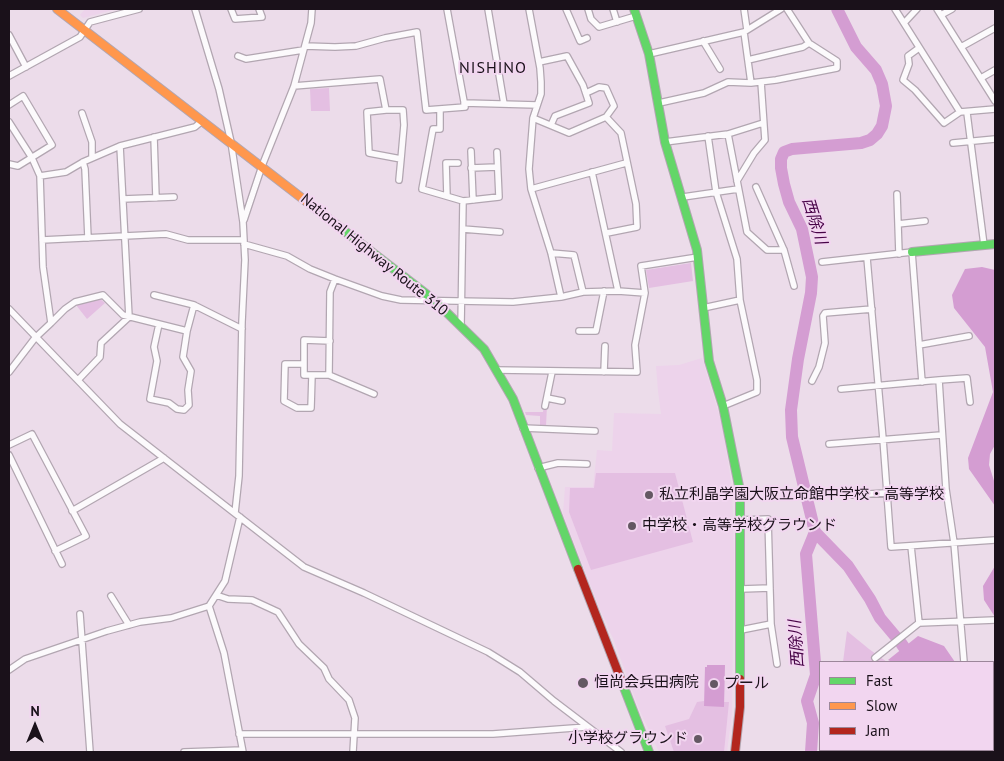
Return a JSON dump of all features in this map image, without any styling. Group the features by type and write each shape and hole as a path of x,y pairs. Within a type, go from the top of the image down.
{"main road":[{"name":"National Highway Route 310","path":"57,9 434,300 484,350 513,399 649,752"},
{"path":"635,12 648,54 659,103 665,142 683,197 698,257 702,308 710,361 723,406 740,491 740,707 735,752"},
{"path":"912,252 995,244"}],"street":[{"path":"9,76 80,37 90,22 139,9"},
{"path":"9,670 25,659 129,625 171,618 209,606 225,581 237,515 239,476 243,222 231,142 219,89 195,9"},
{"path":"231,9 235,19 262,17 259,9"},
{"path":"243,222 262,166 294,86 311,23 312,9"},
{"path":"238,56 246,59 304,48 356,46 417,32 426,110 465,107 447,9"},
{"path":"488,9 504,104"},
{"path":"529,9 539,62 541,94 533,118 529,169 531,189 551,253 561,297"},
{"path":"566,9 580,41 587,38"},
{"path":"588,9 591,19 599,27 617,22 635,12"},
{"path":"613,9 617,22"},
{"path":"744,9 751,83"},
{"path":"648,54 746,31 781,9"},
{"path":"659,103 704,93 728,82 761,82 837,68 837,61 809,43 787,9"},
{"path":"895,9 963,113 971,142 984,245"},
{"path":"904,23 918,9"},
{"path":"937,9 995,101"},
{"path":"941,15 952,9"},
{"path":"961,47 995,28"},
{"path":"9,35 26,67"},
{"path":"703,42 720,69"},
{"path":"748,60 802,48 809,43"},
{"path":"919,48 908,56 909,64 903,80 915,90 944,123 963,113 995,109"},
{"path":"539,62 567,56 589,102 555,116 551,125"},
{"path":"981,78 995,70"},
{"path":"294,86 380,79 386,110"},
{"path":"683,197 716,192 737,185 754,153 764,140 761,82"},
{"path":"533,118 569,133 606,117 614,106 606,88 599,86 586,93"},
{"path":"9,105 23,96 52,145 18,166 9,164"},
{"path":"464,103 537,105"},
{"path":"440,109 440,129 433,129 422,189 463,201 498,197 497,152"},
{"path":"399,180 401,159 404,125 403,110 367,112 369,153 401,159"},
{"path":"82,113 92,142 92,158"},
{"path":"606,117 621,133 636,204 637,227 607,233"},
{"path":"40,176 66,172 83,162 120,146 195,127 202,121"},
{"path":"9,122 32,158 40,176 43,267 50,323"},
{"path":"665,142 728,134 763,123"},
{"path":"728,134 748,232 767,250 784,250"},
{"path":"708,136 716,192 737,259 740,300 757,380 757,392 723,406"},
{"path":"154,137 156,198"},
{"path":"953,143 995,139"},
{"path":"120,146 130,317"},
{"path":"471,151 473,200"},
{"path":"83,162 85,169 88,238"},
{"path":"447,196 446,163 458,163"},
{"path":"531,189 626,163"},
{"path":"471,168 497,167"},
{"path":"592,172 607,233 618,291"},
{"path":"756,187 784,250 794,286"},
{"path":"897,194 899,254"},
{"path":"123,199 174,197"},
{"path":"461,326 463,201"},
{"path":"898,224 925,221"},
{"path":"463,230 500,232"},
{"path":"42,240 166,234 188,240 244,242 287,256 310,269 382,296 400,300 513,302 561,297 583,292 618,291 645,293"},
{"path":"822,262 912,252 922,382"},
{"path":"551,253 574,255 583,292"},
{"path":"496,370 637,372 635,345 645,293 640,266 698,257"},
{"path":"868,258 891,547 995,540"},
{"path":"329,375 330,292 334,278"},
{"path":"579,331 596,332 604,291"},
{"path":"9,372 36,338 65,309 75,302 103,295 123,315 187,331"},
{"path":"154,295 194,305 242,329"},
{"path":"702,308 740,300"},
{"path":"159,324 154,347 158,361 150,399 184,410 189,405 188,390 191,371 183,357 194,305"},
{"path":"9,309 120,424 304,567 488,652 520,672 587,727 621,752"},
{"path":"812,381 819,367 826,343 823,316 825,313 872,309"},
{"path":"78,380 100,357 101,343 130,317"},
{"path":"919,345 969,336"},
{"path":"330,341 304,340 304,375 329,375 374,394"},
{"path":"604,372 605,346"},
{"path":"304,364 286,364 284,401 297,408 311,408 312,375"},
{"path":"545,406 552,372"},
{"path":"841,389 969,378 970,402"},
{"path":"939,380 941,435 954,543 964,661"},
{"path":"547,398 562,401"},
{"path":"524,428 595,431"},
{"path":"9,445 32,434 86,536 55,551"},
{"path":"829,444 941,435"},
{"path":"9,455 62,564"},
{"path":"72,511 164,458"},
{"path":"538,468 558,463 587,464"},
{"path":"853,495 946,489"},
{"path":"740,520 768,519 771,624 777,664"},
{"path":"911,546 918,624"},
{"path":"741,589 770,588"},
{"path":"216,595 252,600 278,612 299,644 324,668 329,679 349,700 355,718 353,752"},
{"path":"111,596 129,625"},
{"path":"184,752 242,751 224,653 209,606"},
{"path":"80,614 90,752"},
{"path":"875,658 918,624 995,620"},
{"path":"741,630 771,624"},
{"path":"239,734 493,734 587,727"}],"shaded area":[{"path":"85,9 117,9 83,18 80,15"},
{"path":"329,88 330,111 311,111 310,89"},
{"path":"691,263 693,281 649,288 646,270"},
{"path":"982,267 995,270 995,445 990,454 989,465 995,484 995,506 969,469 968,458 993,392 985,347 954,308 952,295 965,269"},
{"path":"100,299 105,303 87,319 76,305"},
{"name":"私立利晶学園大阪立命館中学校・高等学校","path":"702,358 722,424 732,487 734,554 732,712 727,752 659,752 639,709 613,638 563,514 565,487 593,487 597,450 612,451 614,413 661,414 656,366 679,365"},
{"path":"544,405 547,406 546,426 540,425 540,416 526,415 525,412 543,412"},
{"name":"中学校・高等学校グラウンド","path":"596,473 675,473 693,542 591,570 569,512 570,488 594,488"},
{"path":"995,566 995,617 984,600 983,586"},
{"path":"847,631 886,661 843,661"},
{"path":"918,636 944,646 954,661 890,661 888,660"},
{"name":"プール","path":"707,665 725,665 724,707 704,706 705,667"},
{"name":"小学校グラウンド","path":"704,701 704,706 724,706 724,702 729,702 724,752 674,752 665,726 689,719 697,702"},
{"path":"994,744 995,746 995,752 885,751 994,751"},
{"path":"885,751 886,752 837,752"}],"waterway":[{"name":"西除川","path":"837,9 856,47 876,70 882,84 886,106 882,126 870,140 861,143 792,149 784,152 781,159 784,184 789,202 802,229 812,277 811,293 798,359 791,410 792,437 815,532 848,566 880,618 913,661"},
{"name":"西除川","path":"811,752 813,723 807,701 816,675 806,554 815,532"}],"traffic: fast":[{"path":"634,9 649,54 665,142 697,250 709,361 723,406 740,491 740,679"},
{"path":"316,209 434,300 484,349 513,399 578,569"},
{"path":"912,252 995,244"},
{"path":"623,685 649,752"}],"traffic: slow":[{"path":"57,9 316,209"}],"traffic: jam":[{"path":"578,569 623,685"},
{"path":"735,752 740,707 740,679"}],"place":[{"name":"私立利晶学園大阪立命館中学校・高等学校","path":"649,495"},
{"name":"中学校・高等学校グラウンド","path":"632,526"},
{"name":"恒尚会兵田病院","path":"583,683"},
{"name":"プール","path":"714,684"},
{"name":"小学校グラウンド","path":"698,739"}],"district":[{"name":"NISHINO","path":"493,68"}]}
